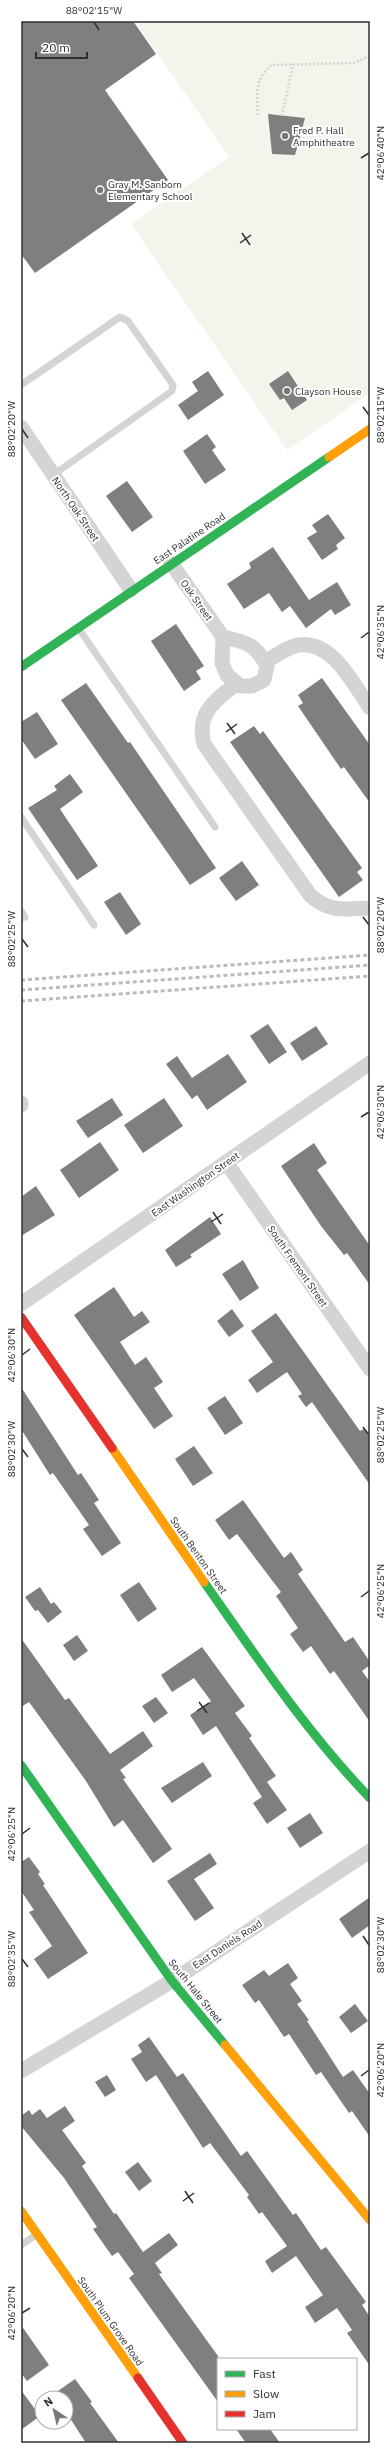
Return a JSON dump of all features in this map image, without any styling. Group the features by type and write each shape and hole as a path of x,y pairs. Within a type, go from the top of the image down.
{"street":[{"name":"North Oak Street","path":"21,427 131,590"},
{"name":"East Palatine Road","path":"21,667 131,590 370,430"},
{"name":"Oak Street","path":"171,563 224,637"},
{"path":"224,637 246,642 260,652 265,662 267,666 264,680 252,686 240,686 227,675 222,663 224,637"},
{"path":"265,662 296,645 312,645 324,650 335,658 370,708"},
{"path":"237,683 214,701 206,712 200,730 204,744 310,895 320,905 335,909 370,908"},
{"name":"East Washington Street","path":"21,1304 370,1063"},
{"name":"South Fremont Street","path":"226,1162 370,1369"},
{"name":"South Benton Street","path":"21,1317 259,1661 339,1765 370,1798"},
{"name":"South Hale Street","path":"21,1764 172,1981 370,2220"},
{"name":"East Daniels Road","path":"21,2071 172,1981 370,1851"},
{"name":"South Plum Grove Road","path":"21,2211 183,2443"}],"lane":[{"path":"21,385 120,317 128,321 173,385 172,391 53,475"},
{"path":"78,627 215,828"},
{"path":"21,817 94,925"},
{"path":"21,911 25,917 21,918"},
{"path":"21,2244 37,2234"}],"path":[{"path":"258,115 257,87 263,72 272,65 354,63 370,56"},
{"path":"282,116 293,64"}],"shaded area":[{"path":"135,21 370,21 370,393 287,450 131,224 229,157"}],"building":[{"path":"21,21 133,21 156,54 105,90 168,180 35,273 21,254"},
{"name":"Fred P. Hall Amphitheatre","path":"268,114 305,118 295,155 272,154"},
{"path":"208,371 224,395 188,420 178,405 198,391 192,382"},
{"name":"Clayson House","path":"288,371 307,400 292,410 284,398 280,400 269,384"},
{"path":"207,434 216,447 212,450 226,470 205,484 183,451"},
{"path":"127,481 153,517 132,532 106,496"},
{"path":"328,514 345,538 336,545 338,549 322,560 307,538 317,532 312,525"},
{"path":"273,547 309,600 337,582 351,605 335,615 331,609 306,628 290,606 282,612 269,593 244,609 227,584 251,568 249,563"},
{"path":"176,624 204,666 196,671 201,679 184,691 151,641"},
{"path":"322,678 370,745 370,803 344,767 341,769 298,706 303,703 298,695"},
{"path":"86,683 128,743 130,742 216,868 190,885 61,700"},
{"path":"37,712 58,744 35,759 21,739 21,722"},
{"path":"254,726 260,734 263,731 362,868 357,872 363,880 339,897 230,742"},
{"path":"70,774 83,792 60,809 98,866 77,880 28,808 57,790 54,786"},
{"path":"242,861 259,885 236,901 219,878"},
{"path":"120,892 141,924 126,935 104,902"},
{"path":"268,1024 287,1052 269,1064 250,1036"},
{"path":"316,1026 328,1044 302,1061 290,1043"},
{"path":"228,1054 247,1082 207,1110 197,1095 192,1099 166,1064 177,1056 192,1078"},
{"path":"112,1098 123,1115 88,1138 76,1121"},
{"path":"164,1098 183,1126 143,1153 124,1125"},
{"path":"100,1142 119,1170 79,1198 60,1170"},
{"path":"314,1143 327,1163 317,1170 370,1246 370,1285 347,1253 344,1255 321,1226 281,1166"},
{"path":"36,1186 55,1215 21,1236 21,1197"},
{"path":"210,1217 221,1234 190,1255 192,1257 176,1267 165,1250"},
{"path":"243,1260 259,1288 240,1301 222,1274"},
{"path":"114,1287 134,1317 142,1311 150,1322 120,1342 135,1365 146,1357 163,1382 154,1388 173,1416 154,1429 74,1315"},
{"path":"232,1309 244,1326 229,1337 217,1321"},
{"path":"276,1313 360,1431 364,1429 370,1438 370,1485 312,1402 306,1407 298,1396 302,1394 287,1372 257,1393 248,1380 273,1362 251,1331"},
{"path":"21,1387 78,1475 81,1473 99,1500 94,1503 121,1543 102,1556 83,1529 89,1525 53,1473 50,1475 21,1429"},
{"path":"225,1396 243,1423 225,1435 207,1408"},
{"path":"194,1446 213,1473 193,1486 175,1459"},
{"path":"243,1500 284,1558 291,1552 303,1570 298,1574 345,1642 353,1637 370,1662 370,1665 362,1671 370,1682 370,1722 334,1671 330,1674 311,1646 303,1652 290,1634 298,1628 276,1596 281,1592 237,1534 229,1540 215,1520"},
{"path":"139,1582 157,1609 138,1622 120,1595"},
{"path":"40,1587 51,1604 54,1602 62,1612 48,1623 38,1610 35,1611 25,1597"},
{"path":"77,1635 88,1651 74,1661 63,1645"},
{"path":"21,1638 65,1700 69,1698 110,1754 143,1731 153,1746 120,1770 126,1778 123,1779 172,1849 153,1863 123,1820 114,1827 86,1781 29,1702 21,1707"},
{"path":"202,1647 245,1706 235,1713 252,1736 249,1738 276,1776 267,1782 287,1810 267,1824 253,1803 262,1797 216,1726 203,1735 190,1715 211,1701 194,1678 172,1692 161,1675"},
{"path":"156,1697 168,1713 154,1723 142,1706"},
{"path":"203,1762 212,1776 172,1803 161,1788"},
{"path":"310,1813 323,1833 300,1848 287,1828"},
{"path":"210,1853 217,1864 194,1879 214,1908 195,1921 167,1881"},
{"path":"29,1857 40,1872 38,1874 45,1884 43,1885 88,1953 48,1979 34,1959 52,1946 29,1912 34,1910 21,1891 21,1862"},
{"path":"370,1897 370,1925 352,1938 339,1919"},
{"path":"288,1963 298,1978 290,1984 302,2001 297,2004 309,2020 307,2021 343,2077 353,2070 370,2094 370,2137 352,2111 349,2113 321,2072 316,2075 289,2034 284,2037 259,2000 255,2003 242,1985 264,1970 269,1976"},
{"path":"355,2004 368,2021 351,2033 339,2017"},
{"path":"149,2037 177,2077 183,2073 241,2156 247,2151 293,2215 296,2213 321,2250 326,2247 366,2302 362,2305 370,2317 370,2366 347,2333 352,2330 337,2308 315,2323 305,2307 323,2295 296,2256 272,2273 265,2261 287,2246 262,2212 259,2214 247,2197 249,2195 210,2143 203,2148 156,2075 146,2082 131,2059 142,2052 138,2045"},
{"path":"107,2075 116,2090 105,2097 95,2082"},
{"path":"65,2106 75,2121 62,2130 86,2163 82,2166 114,2214 116,2213 143,2252 169,2233 178,2245 155,2263 162,2273 159,2274 218,2356 217,2401 129,2278 134,2274 118,2252 112,2256 93,2229 97,2227 64,2178 21,2126 21,2116 29,2110 32,2115 40,2109 47,2118"},
{"path":"138,2162 152,2181 139,2191 125,2172"},
{"path":"21,2325 49,2365 27,2381 21,2373"},
{"path":"75,2379 92,2402 90,2403 119,2443 86,2443 74,2424 74,2390 59,2390"},
{"path":"21,2390 34,2408 34,2420 21,2430"},
{"path":"237,2430 271,2430 280,2443 246,2443"}],"railway":[{"path":"21,980 370,955"},
{"path":"21,990 370,965"},
{"path":"21,1001 370,976"}],"traffic: fast":[{"path":"21,667 329,457"},
{"path":"204,1582 304,1721 370,1798"},
{"path":"21,1765 172,1981 225,2045"}],"traffic: slow":[{"path":"329,457 370,429"},
{"path":"112,1448 204,1582"},
{"path":"225,2045 370,2220"},
{"path":"21,2211 138,2378"}],"traffic: jam":[{"path":"21,1317 112,1448"},
{"path":"138,2378 183,2443"}],"place":[{"name":"Fred P. Hall Amphitheatre","path":"285,136"},
{"name":"Gray M. Sanborn Elementary School","path":"100,190"},
{"name":"Clayson House","path":"287,391"}]}
